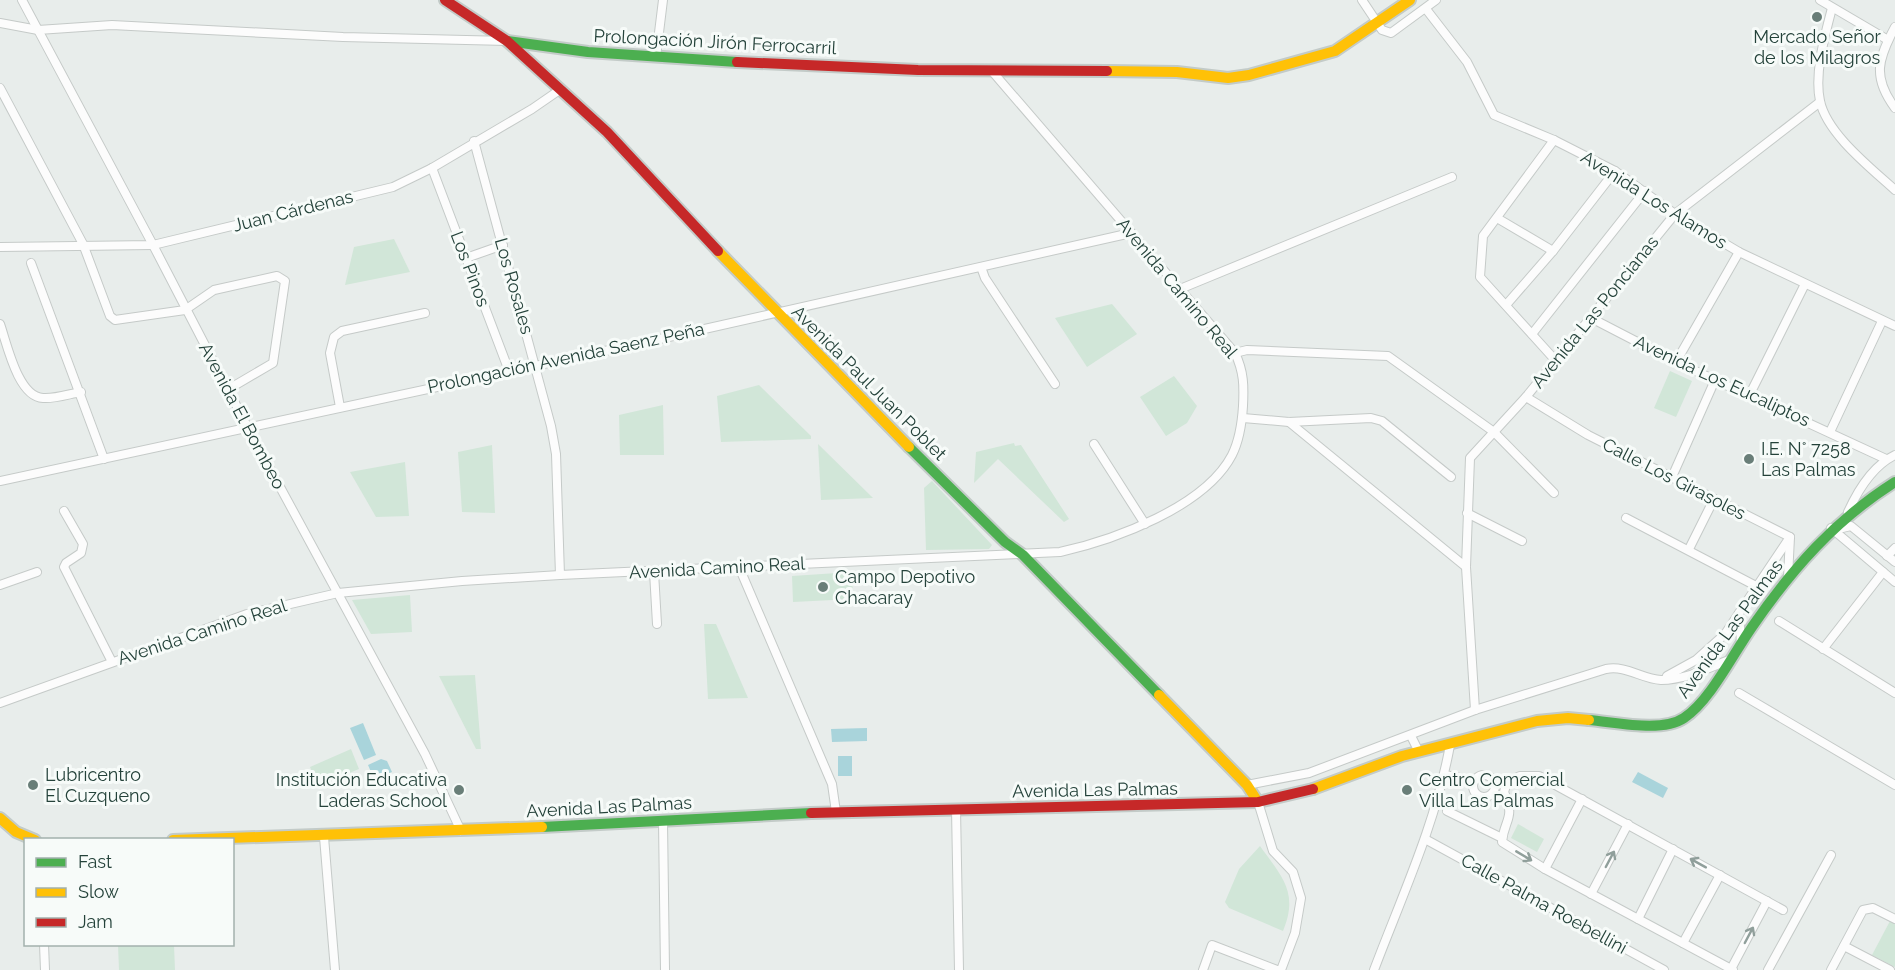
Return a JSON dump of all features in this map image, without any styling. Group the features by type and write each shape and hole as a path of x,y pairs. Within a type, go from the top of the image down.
{"street":[{"name":"Avenida El Bombeo","path":"22,0 153,245 227,390 425,754 461,831"},
{"name":"Avenida Paul Juan Poblet","path":"445,0 507,41 607,132 776,313 1005,542 1023,555 1247,785 1258,802"},
{"path":"656,57 663,0"},
{"path":"1362,0 1384,31 1395,32 1436,0"},
{"name":"Prolongación Jirón Ferrocarril","path":"0,23 38,30 112,25 343,37 507,41 656,57 886,69 1177,72 1228,78 1248,75 1335,51 1410,0"},
{"path":"1820,0 1888,40"},
{"path":"1832,8 1821,59 1820,102 1846,145 1895,190"},
{"name":"Avenida Los Alamos","path":"1426,9 1467,62 1494,115 1554,140 1615,171 1675,214 1739,252 1895,326"},
{"path":"1895,27 1879,60 1880,84 1895,108"},
{"path":"535,66 535,58 547,46"},
{"name":"Avenida Camino Real","path":"0,703 248,614 339,593 462,580 560,574 654,572 1060,552 1095,544 1145,524 1195,494 1219,473 1232,455 1243,418 1243,371 1236,353 991,70"},
{"path":"0,88 83,244 110,316 115,320 185,310 214,290 277,276 285,281 273,363 227,390"},
{"name":"Juan Cárdenas","path":"0,247 83,244 153,245 393,186 432,168 474,141 532,109 561,89"},
{"name":"Avenida Las Poncianas","path":"1475,710 1466,567 1470,458 1526,397 1675,214 1820,102"},
{"path":"1554,140 1483,236 1480,277 1556,361"},
{"name":"Los Rosales","path":"474,141 536,365 556,454 560,574"},
{"name":"Los Pinos","path":"432,168 509,371"},
{"path":"1506,305 1615,171"},
{"path":"1180,289 1452,177"},
{"path":"1532,334 1645,191"},
{"path":"1497,218 1553,250"},
{"name":"Prolongación Avenida Saenz Peña","path":"0,481 776,313 1131,233"},
{"path":"466,258 503,245"},
{"path":"1676,362 1739,252"},
{"path":"31,263 81,392 104,459"},
{"path":"981,267 985,278 1055,384"},
{"path":"1749,396 1806,284"},
{"path":"340,407 330,353 334,337 342,331 424,314"},
{"name":"Avenida Los Eucaliptos","path":"1591,318 1676,362 1886,459"},
{"path":"1830,432 1882,321"},
{"path":"0,324 20,379 28,393 42,398 81,392"},
{"path":"1236,353 1247,350 1388,356 1494,432 1554,493"},
{"path":"1672,477 1715,380"},
{"name":"Calle Los Girasoles","path":"1526,397 1588,435 1790,537"},
{"path":"1243,418 1289,422 1371,418 1382,421 1451,477"},
{"path":"1289,422 1466,567"},
{"path":"1094,444 1145,524"},
{"path":"1847,515 1860,486 1886,459 1895,455"},
{"name":"Avenida Las Palmas","path":"234,839 461,831 836,812 1258,802 1317,788 1419,752 1537,721 1568,718 1664,726 1683,719 1699,705 1788,577 1832,529 1878,491 1895,482"},
{"path":"1689,549 1714,499"},
{"path":"64,512 83,544 81,553 66,563 64,567 112,662"},
{"path":"1467,513 1522,541"},
{"path":"1626,518 1756,586"},
{"path":"1832,529 1851,526 1895,562"},
{"path":"1832,529 1895,582"},
{"path":"1788,577 1790,537"},
{"path":"1661,680 1696,660 1725,634 1790,537"},
{"path":"1887,556 1895,548"},
{"path":"739,567 832,784 836,812"},
{"path":"654,572 657,624"},
{"path":"1823,649 1882,572"},
{"path":"0,583 37,573"},
{"path":"1739,611 1742,644"},
{"path":"1779,621 1895,693"},
{"path":"1247,785 1309,773 1475,710 1612,668 1661,680 1697,672 1731,660"},
{"path":"1739,693 1895,784"},
{"path":"1411,735 1419,752"},
{"path":"1374,970 1425,839 1445,775 1450,745"},
{"path":"1445,775 1474,781 1485,775 1491,778 1494,787"},
{"path":"1767,901 1732,969 1545,869 1502,842 1510,819 1505,789 1508,782 1520,776 1539,776 1582,799 1628,825 1673,849 1767,901 1783,910"},
{"path":"1474,781 1473,788 1478,795 1487,796 1494,787"},
{"path":"1494,787 1505,789"},
{"path":"1545,869 1582,799"},
{"path":"1203,970 1212,945 1279,970 1295,933 1301,897 1293,872 1273,851 1258,802"},
{"path":"956,809 959,970"},
{"path":"1447,811 1502,838"},
{"path":"0,818 16,832 30,838"},
{"path":"663,821 665,970"},
{"path":"1591,894 1628,825"},
{"path":"324,837 335,970"},
{"name":"Calle Palma Roebellini","path":"1425,839 1664,970"},
{"path":"1638,919 1673,849"},
{"path":"1771,969 1831,855"},
{"path":"1683,944 1720,875"},
{"path":"1831,970 1866,909 1873,908 1895,919"},
{"path":"44,946 45,970"},
{"path":"1844,946 1890,970"}],"green space":[{"path":"394,239 410,272 345,285 354,247"},
{"path":"1112,304 1137,334 1087,367 1055,318"},
{"path":"1670,371 1692,381 1676,417 1654,408"},
{"path":"1174,376 1197,406 1187,423 1166,436 1140,397"},
{"path":"759,385 811,436 811,439 721,442 717,396"},
{"path":"663,405 664,455 620,455 619,415"},
{"path":"1014,443 1015,446 1021,445 1069,519 1064,522 998,459 974,483 976,452"},
{"path":"818,444 873,498 821,500"},
{"path":"492,445 495,513 462,512 458,452"},
{"path":"405,462 409,516 376,517 350,472"},
{"path":"932,481 992,545 989,549 926,550 924,488"},
{"name":"Campo Depotivo Chacaray","path":"852,572 853,599 793,602 792,576"},
{"path":"410,595 412,632 371,634 352,600"},
{"path":"704,624 716,624 748,698 708,699"},
{"path":"475,675 481,749 476,749 439,676"},
{"path":"351,749 359,769 318,786 310,767"},
{"path":"1518,824 1544,839 1537,852 1511,838"},
{"path":"1260,846 1281,876 1289,895 1288,917 1283,931 1229,908 1225,902 1239,869"},
{"path":"1890,921 1895,923 1895,967 1872,955"},
{"path":"118,946 174,946 175,970 119,970"}],"water":[{"path":"363,723 376,755 364,760 350,728"},
{"path":"867,728 867,741 832,742 831,729"},
{"path":"838,756 852,756 852,776 838,776"},
{"path":"381,759 387,761 392,772 374,779 368,765"},
{"path":"1638,772 1668,788 1663,798 1632,782"}],"traffic: fast":[{"path":"507,41 588,52 737,62"},
{"path":"909,447 1005,542 1023,555 1159,695"},
{"path":"1589,720 1651,726 1664,725 1684,718 1712,689 1752,627 1799,566 1834,529 1895,482"},
{"path":"542,827 811,813"}],"traffic: slow":[{"path":"1107,71 1177,72 1228,78 1249,75 1335,51 1410,0"},
{"path":"718,251 909,447"},
{"path":"1159,695 1247,785 1258,802"},
{"path":"1313,789 1402,756 1537,721 1568,718 1589,720"},
{"path":"0,818 16,832 30,838"},
{"path":"230,838 542,827"}],"traffic: jam":[{"path":"445,0 507,41 607,132 718,251"},
{"path":"737,62 918,70 1107,71"},
{"path":"811,813 1258,802 1313,789"}],"place":[{"name":"Mercado Señor de los Milagros","path":"1817,17"},
{"name":"I.E. N° 7258 Las Palmas","path":"1749,459"},
{"name":"Campo Depotivo Chacaray","path":"823,587"},
{"name":"Lubricentro El Cuzqueno","path":"33,785"},
{"name":"Institución Educativa Laderas School","path":"459,790"},
{"name":"Centro Comercial Villa Las Palmas","path":"1407,790"}]}
